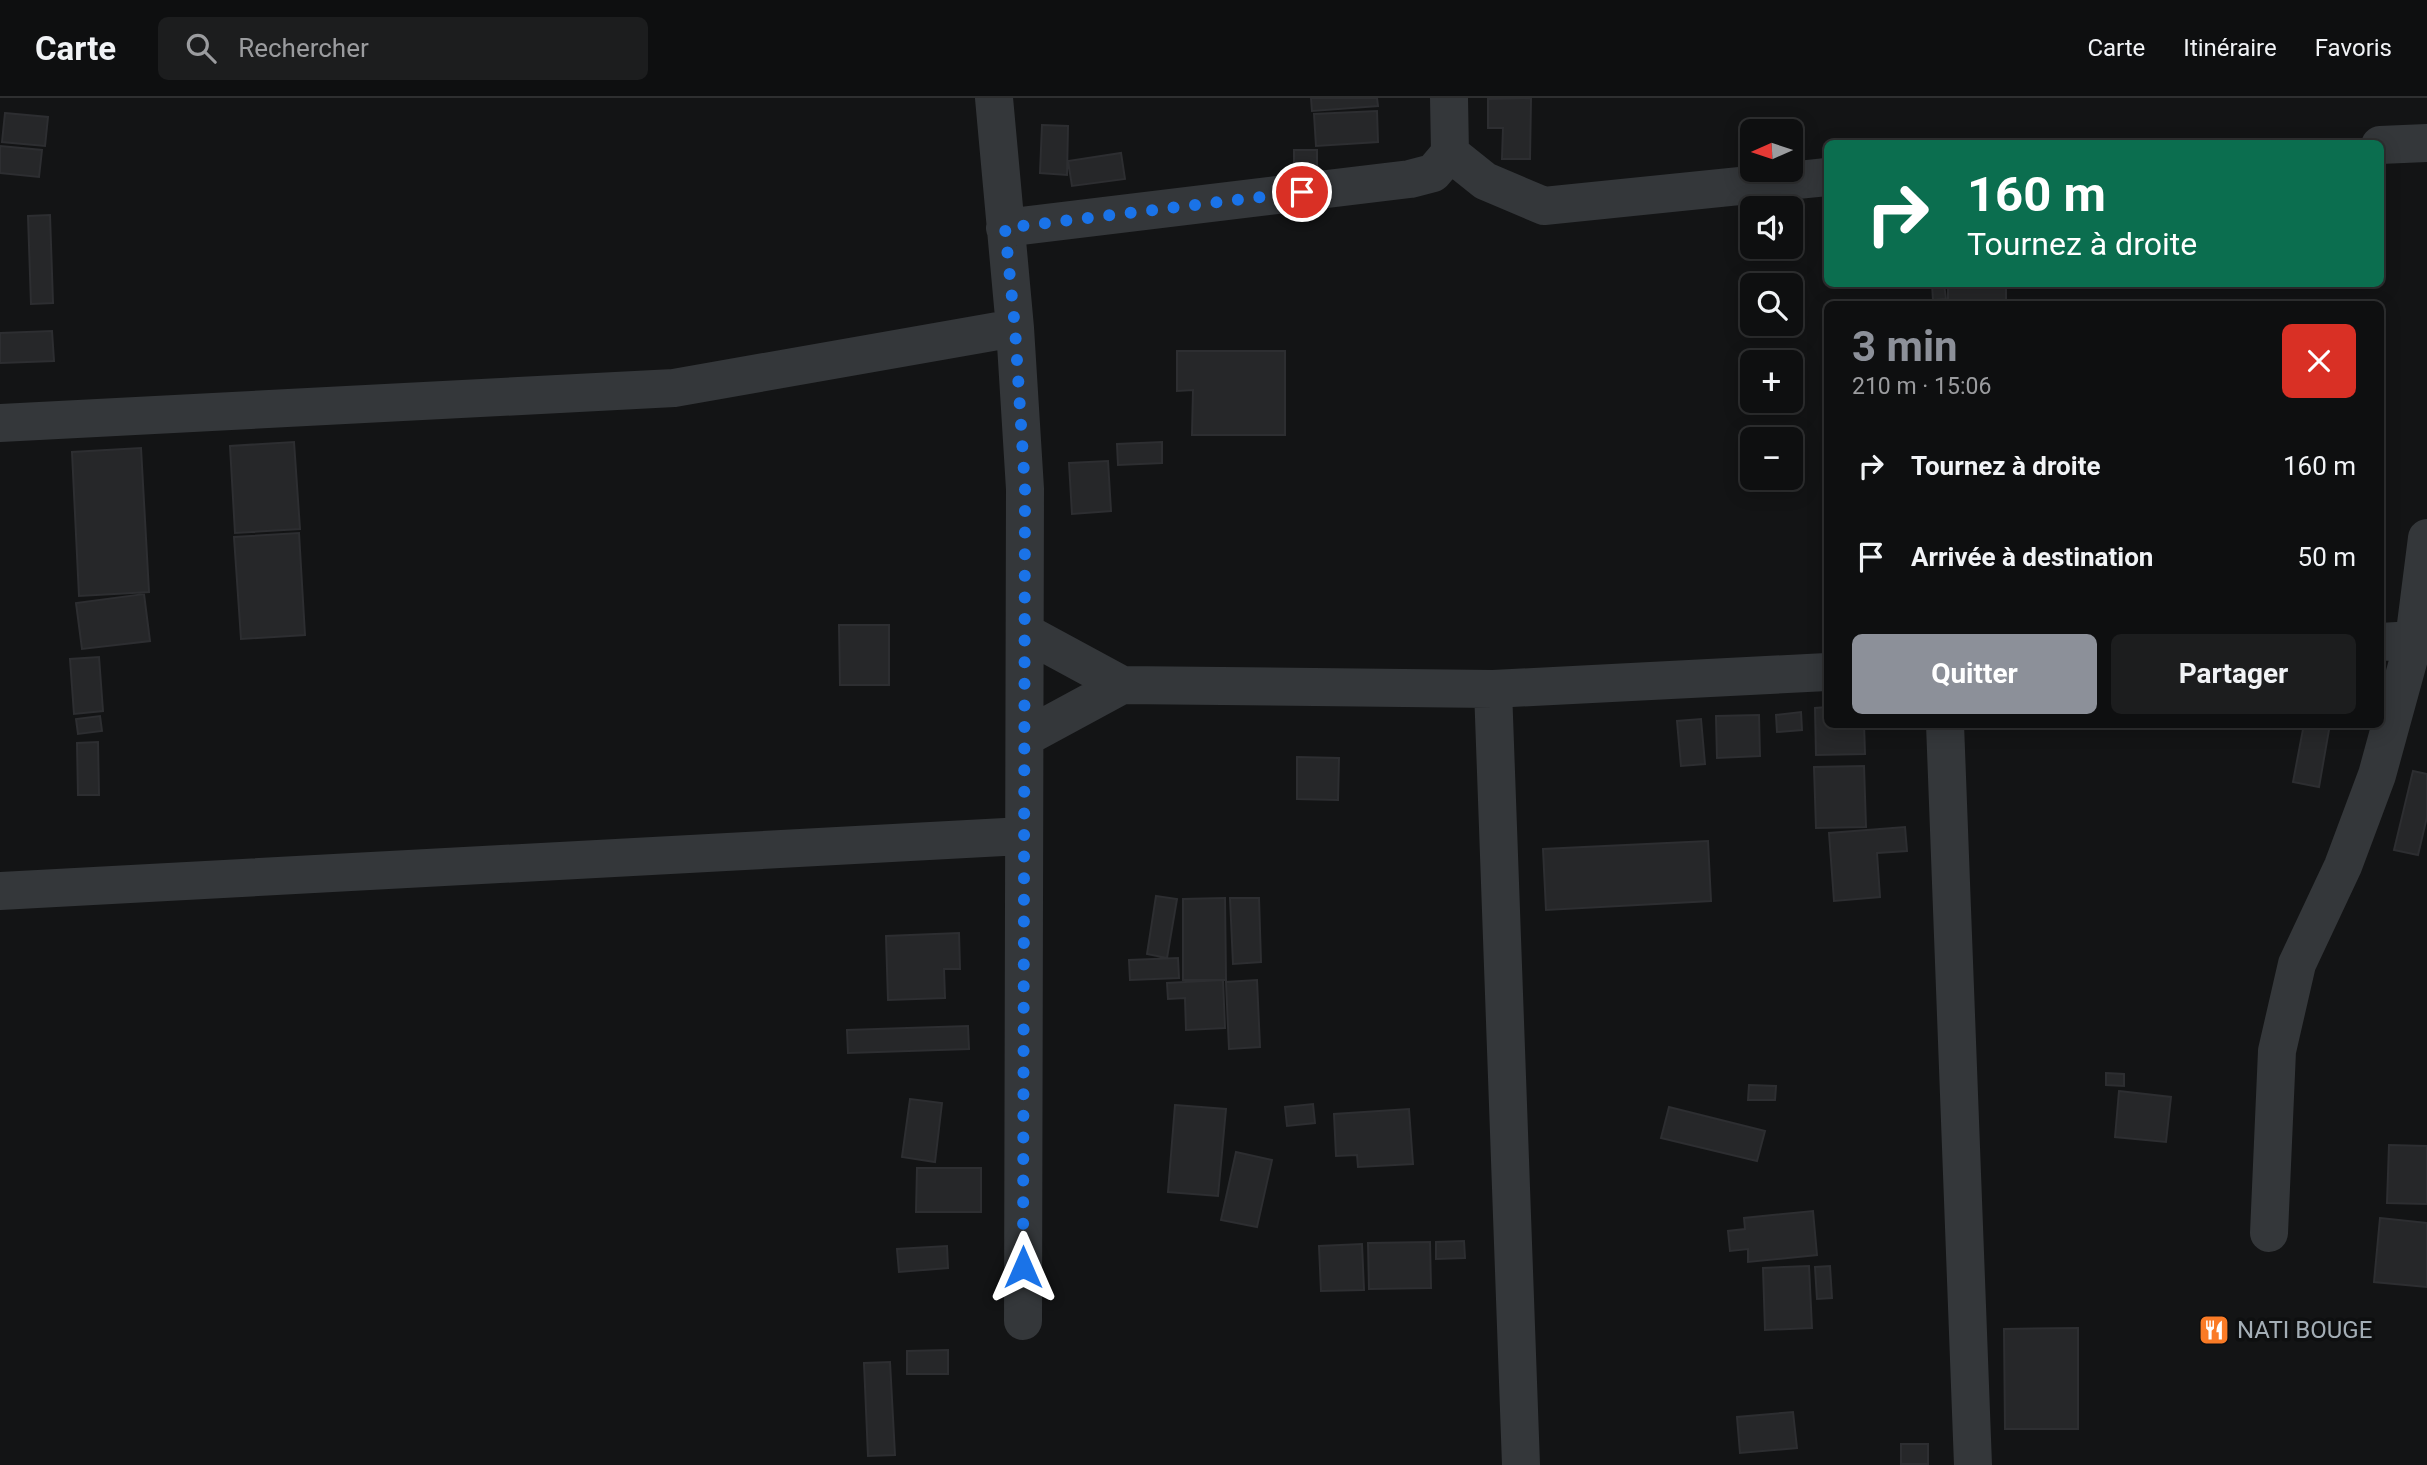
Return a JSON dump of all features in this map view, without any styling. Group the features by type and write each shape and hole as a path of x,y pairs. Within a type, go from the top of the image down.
{"street":[{"path":"994,98 1015,328 1025,489 1023,1321"},
{"path":"1005,228 1410,180 1433,173 1450,153 1449,98"},
{"path":"2384,145 2427,143"},
{"path":"1450,153 1485,181 1544,206 1824,177"},
{"path":"0,423 674,388 1015,328"},
{"path":"2269,1233 2277,1051 2297,964 2343,866 2377,775 2397,641 2427,538"},
{"path":"1026,633 1122,685 1493,689 1824,672"},
{"path":"1026,737 1122,685"},
{"path":"1493,689 1521,1465"},
{"path":"1945,728 1973,1465"},
{"path":"0,891 1023,836"}],"building":[{"path":"1311,98 1377,98 1378,106 1312,111"},
{"path":"1531,98 1530,159 1502,159 1503,128 1488,128 1488,99"},
{"path":"1377,111 1378,142 1316,146 1314,114"},
{"path":"5,113 48,117 45,146 2,142"},
{"path":"1042,125 1068,126 1067,175 1040,173"},
{"path":"0,146 42,150 39,177 0,173"},
{"path":"1294,150 1317,150 1317,177 1294,177"},
{"path":"1121,153 1125,179 1072,186 1068,161"},
{"path":"50,215 53,303 31,304 28,216"},
{"path":"1932,287 1944,287 1946,299 1933,300"},
{"path":"1948,287 2006,287 2006,301 1948,301"},
{"path":"52,331 54,361 0,363 0,333"},
{"path":"1177,351 1285,351 1285,435 1192,435 1193,390 1177,391"},
{"path":"294,442 300,529 235,533 230,446"},
{"path":"1162,442 1162,463 1118,465 1117,444"},
{"path":"141,448 149,592 79,596 72,452"},
{"path":"1108,461 1111,511 1072,514 1069,463"},
{"path":"299,533 305,635 241,639 234,537"},
{"path":"144,594 150,641 82,649 76,603"},
{"path":"839,625 889,625 889,685 840,685"},
{"path":"99,657 103,711 74,714 70,659"},
{"path":"1824,707 1824,728 1864,728 1865,754 1816,755 1815,708"},
{"path":"1801,712 1802,730 1777,732 1776,715"},
{"path":"1759,715 1760,756 1717,758 1716,716"},
{"path":"100,716 102,731 78,734 76,719"},
{"path":"1701,719 1705,764 1681,766 1677,721"},
{"path":"2303,728 2329,728 2319,787 2293,782"},
{"path":"98,742 99,795 78,795 77,743"},
{"path":"1297,757 1339,758 1338,800 1297,799"},
{"path":"1864,766 1866,827 1816,828 1814,767"},
{"path":"2413,771 2427,774 2427,817 2418,855 2394,850"},
{"path":"1905,827 1907,851 1877,853 1880,897 1834,901 1829,833"},
{"path":"1708,841 1711,901 1546,910 1543,849"},
{"path":"1156,896 1177,899 1167,958 1147,954"},
{"path":"1225,898 1226,980 1183,980 1183,899"},
{"path":"1230,898 1259,898 1261,962 1233,964"},
{"path":"959,933 960,969 944,969 945,998 888,1000 886,936"},
{"path":"1178,958 1179,978 1130,980 1129,960"},
{"path":"1223,980 1225,1028 1186,1030 1185,998 1168,999 1167,983"},
{"path":"1257,980 1260,1047 1229,1049 1226,982"},
{"path":"968,1026 969,1049 848,1053 847,1030"},
{"path":"2106,1073 2124,1074 2124,1086 2106,1085"},
{"path":"1749,1085 1776,1086 1775,1100 1748,1100"},
{"path":"2119,1091 2171,1097 2166,1142 2115,1137"},
{"path":"910,1099 942,1103 935,1162 902,1157"},
{"path":"1313,1104 1315,1123 1287,1126 1285,1107"},
{"path":"1175,1105 1226,1109 1218,1196 1168,1192"},
{"path":"1669,1107 1765,1131 1757,1161 1661,1138"},
{"path":"1409,1109 1413,1164 1358,1167 1357,1155 1336,1156 1334,1114"},
{"path":"2389,1145 2427,1146 2427,1204 2387,1203"},
{"path":"1236,1152 1272,1160 1257,1227 1221,1220"},
{"path":"917,1168 981,1168 981,1212 916,1212"},
{"path":"1813,1211 1817,1255 1748,1262 1748,1249 1730,1251 1728,1231 1745,1229 1744,1218"},
{"path":"2380,1218 2427,1223 2427,1287 2374,1282"},
{"path":"1464,1241 1465,1258 1436,1259 1436,1242"},
{"path":"1430,1242 1431,1288 1369,1289 1368,1243"},
{"path":"1362,1244 1364,1290 1321,1291 1319,1246"},
{"path":"947,1246 948,1268 899,1272 897,1249"},
{"path":"1809,1266 1812,1328 1765,1330 1763,1268"},
{"path":"1830,1266 1832,1298 1817,1299 1815,1267"},
{"path":"2078,1328 2078,1429 2005,1429 2004,1329"},
{"path":"948,1350 948,1374 907,1374 907,1351"},
{"path":"890,1362 895,1455 868,1456 864,1363"},
{"path":"1793,1412 1797,1448 1740,1453 1737,1417"},
{"path":"1901,1444 1928,1444 1928,1464 1901,1464"}],"place":[{"name":"NATI BOUGE","path":"2214,1330"}],"route":[{"path":"1023,1267 1025,489 1015,328 1005,228 1302,192"}]}
